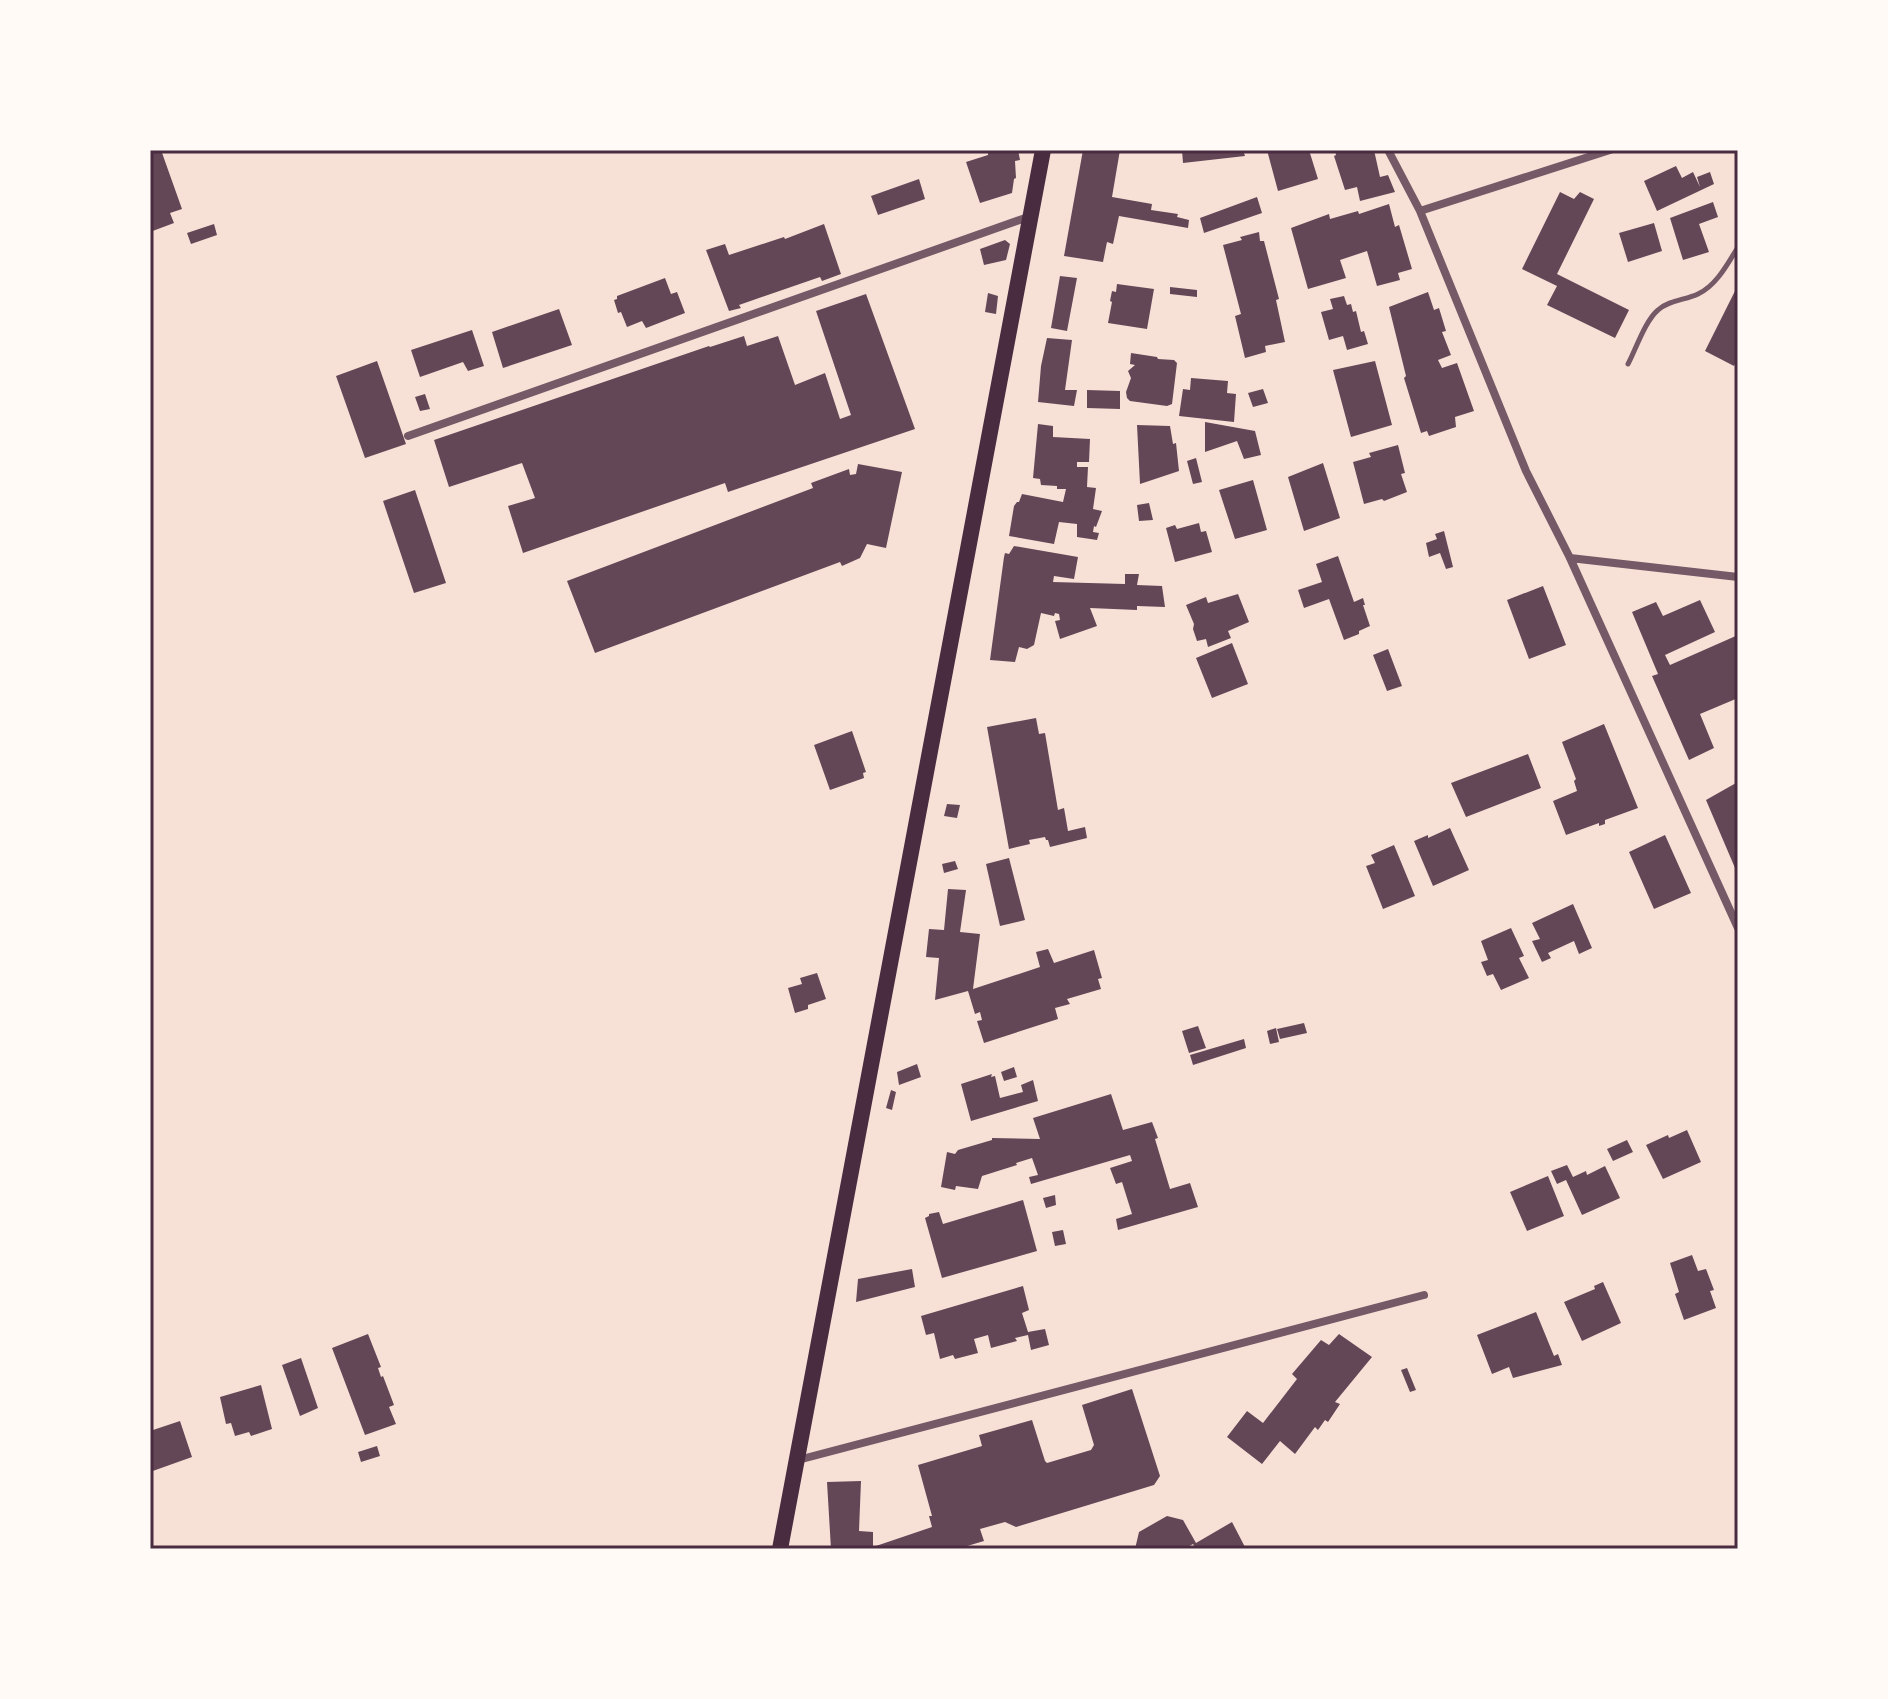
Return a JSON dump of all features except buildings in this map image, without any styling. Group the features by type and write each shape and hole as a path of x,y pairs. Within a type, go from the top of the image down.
{"main road":[{"path":"780,1549 1043,150"}],"street":[{"path":"1388,150 1420,211 1526,471 1570,558 1738,928"},
{"path":"1420,211 1610,150"},
{"path":"408,436 1032,216"},
{"path":"1570,558 1738,577"},
{"path":"797,1460 1424,1295"}],"lane":[{"path":"1628,364 1661,306 1700,294 1708,288 1726,268 1738,247"}]}
